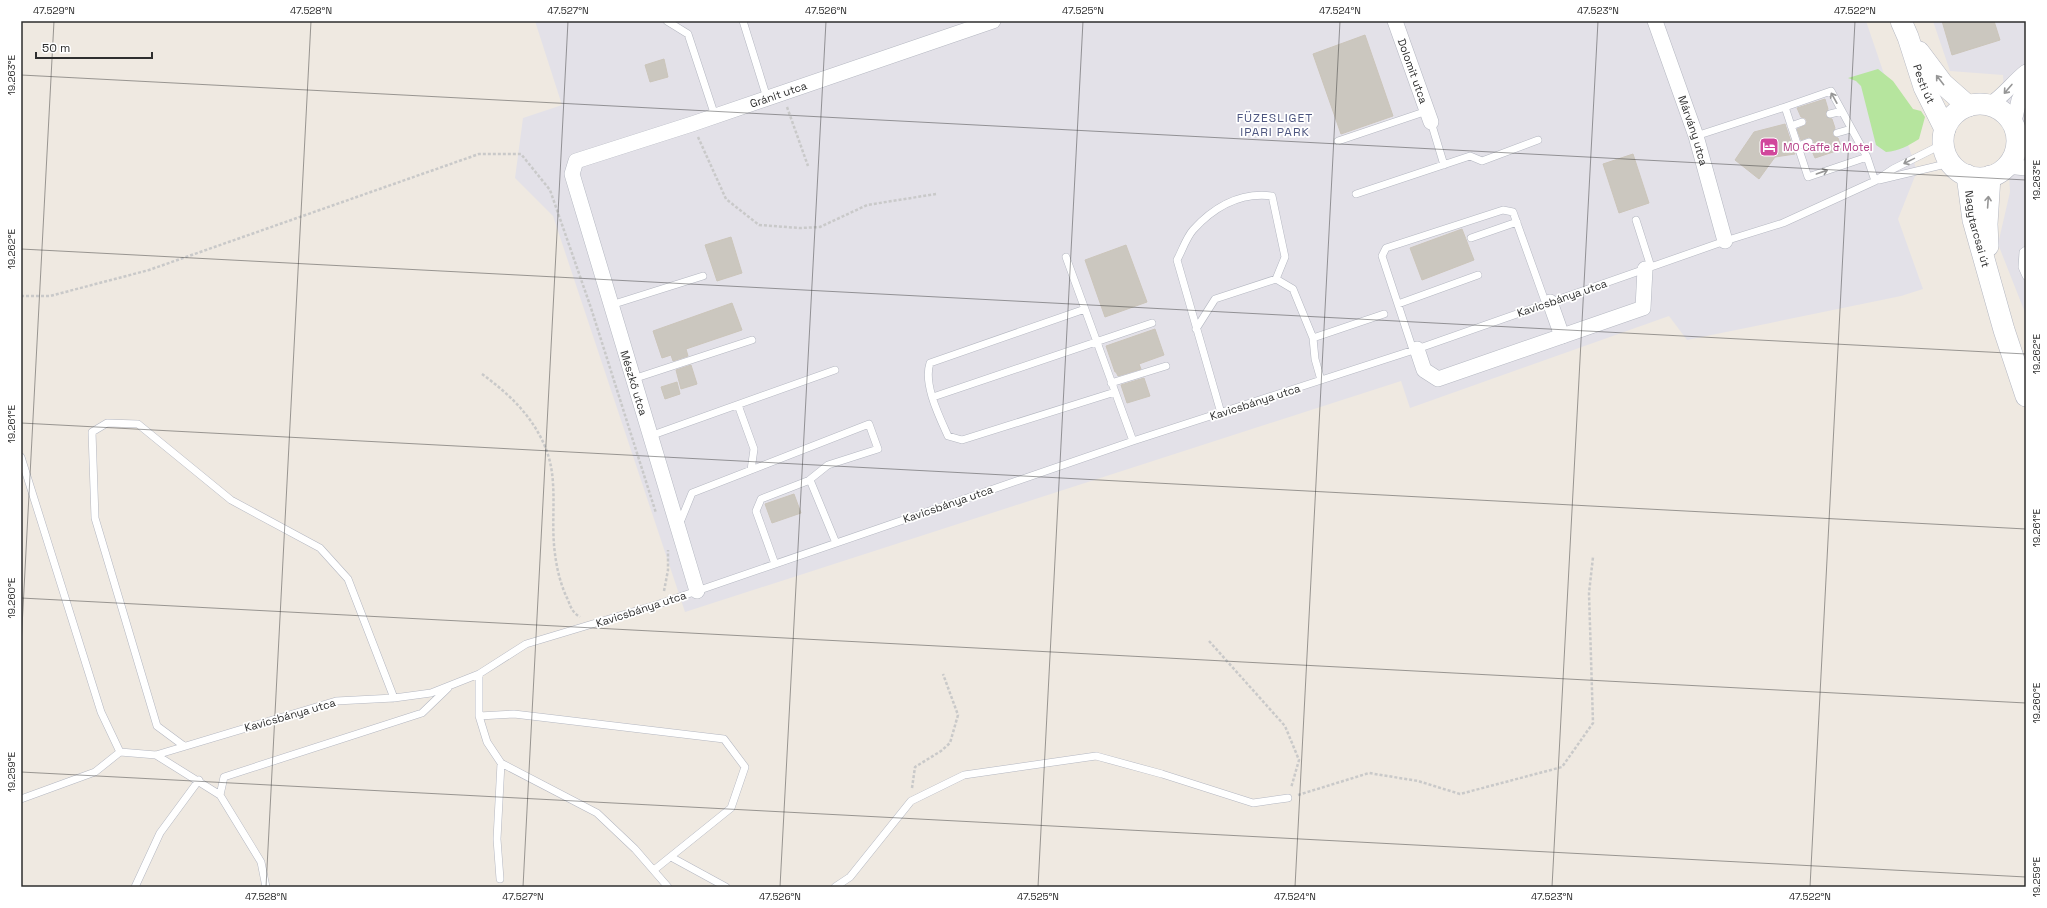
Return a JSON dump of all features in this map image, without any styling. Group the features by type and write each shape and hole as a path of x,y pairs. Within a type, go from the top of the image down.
{"main road":[{"name":"Pesti út","path":"1904,29 1943,84 1968,106"},
{"name":"Pesti út","path":"1904,29 1946,145"},
{"path":"1946,145 1954,115 1968,106 1989,105 1999,110 2008,117 2019,138"},
{"name":"Nagytarcsai út","path":"1991,283 1987,224 2019,138"},
{"name":"Nagytarcsai út","path":"1946,145 1967,175 1972,220 2004,330 2026,396"},
{"name":"Nagytarcsai út","path":"1967,175 1978,178 2008,170"}],"street":[{"name":"Gránit utca","path":"572,174 576,161 782,94 993,21"},
{"name":"Dolomit utca","path":"1395,21 1429,116"},
{"name":"Márvány utca","path":"1655,21 1696,136 1725,241"},
{"path":"1989,105 1998,100 2011,84 2026,72"},
{"path":"2019,138 2019,100 2026,84"},
{"name":"Mészkő utca","path":"572,174 697,591"},
{"path":"1415,350 1424,370 1438,379 1643,308 1648,268"},
{"path":"1548,303 1562,336"}],"lane":[{"path":"667,21 688,34 715,116"},
{"path":"743,21 767,98"},
{"path":"1696,136 1831,92 1867,157 1875,181"},
{"path":"1785,107 1808,177 1867,157"},
{"path":"1830,114 1842,111"},
{"path":"1338,141 1429,116 1444,165"},
{"path":"1791,126 1802,122"},
{"path":"1837,133 1852,129"},
{"path":"1356,194 1470,156 1482,161 1538,140"},
{"path":"1798,146 1809,142"},
{"name":"Kavicsbánya utca","path":"1875,181 1893,169 1946,145"},
{"name":"Kavicsbánya utca","path":"120,752 156,755 336,701 394,698 431,693 479,674 526,644 697,591 1133,441 1415,350 1725,241 1783,223 1875,181 1946,145"},
{"path":"1220,413 1177,260 1192,231 1225,203 1257,194 1272,196 1285,257 1276,279"},
{"path":"1415,350 1382,256 1386,248 1503,210 1513,212 1548,303"},
{"path":"1636,220 1648,268"},
{"path":"1471,238 1517,222"},
{"path":"2026,250 2023,252 2022,267 2026,276"},
{"path":"1066,257 1133,441"},
{"path":"1398,304 1478,275"},
{"path":"611,305 703,276"},
{"path":"1196,328 1215,299 1276,279 1293,289 1314,338 1315,359 1321,380"},
{"path":"1085,310 930,363 926,374 933,397 948,436 962,440 1115,392"},
{"path":"1314,338 1384,314"},
{"path":"933,397 1152,323"},
{"path":"633,379 752,340"},
{"path":"1111,383 1166,366"},
{"path":"650,436 835,370"},
{"path":"738,405 754,449 751,470"},
{"path":"184,746 157,726 95,518 92,432 107,423 138,424 231,500 320,548 348,579 394,698"},
{"path":"678,528 692,493 869,424 878,449 828,465 808,481 761,499 756,511 775,564"},
{"path":"21,457 101,712 120,752 96,772 21,799"},
{"path":"808,481 810,480 836,543"},
{"path":"479,674 479,716 487,742 501,763 597,813 635,848 668,887"},
{"path":"220,794 224,778 422,714 450,686"},
{"path":"479,716 514,714 724,739 745,767 731,808 654,870"},
{"path":"156,755 220,794 261,862 266,887"},
{"path":"835,887 850,877 911,801 964,775 1096,756 1162,774 1253,803 1288,798"},
{"path":"500,879 497,839 501,763"},
{"path":"135,887 160,833 199,780"},
{"path":"671,857 726,887"}],"path":[{"path":"782,94 808,166"},
{"path":"692,124 726,199 759,225 800,228 820,227 866,205 936,194"},
{"path":"21,296 50,296 148,270 479,154 521,154 550,190 591,308 658,519"},
{"path":"482,374 504,391 523,409 546,448 553,473 555,554 561,585 574,614 592,624"},
{"path":"658,604 664,590 668,570 668,550 665,542"},
{"path":"1288,798 1369,773 1418,781 1460,794 1562,767 1593,723 1589,593 1593,558"},
{"path":"1209,641 1285,726 1299,760 1288,798"},
{"path":"911,801 915,767 941,751 950,743 958,715 943,674"}],"shaded area":[{"path":"535,21 1866,21 1917,171 1898,219 1923,289 1901,296 1687,340 1669,316 1410,408 1401,381 685,612 553,216 515,178 523,118 562,105"},
{"path":"1933,21 2026,21 2026,315 1998,244 2010,192 2003,75 1950,71"}],"green space":[{"path":"1878,69 1893,81 1913,109 1921,111 1925,117 1919,139 1895,151 1886,152 1876,145 1861,86 1856,81 1848,78"}],"building":[{"path":"1942,21 1994,21 2000,40 1952,55"},
{"path":"1365,35 1393,116 1341,134 1313,54"},
{"path":"664,59 668,77 650,82 645,65"},
{"path":"1825,99 1828,109 1825,116 1832,119 1835,128 1832,135 1838,138 1842,149 1815,158 1812,151 1805,152 1804,149 1813,145 1814,141 1809,137 1801,140 1797,129 1806,125 1807,121 1805,118 1801,117 1797,108"},
{"path":"1785,124 1795,154 1775,157 1759,179 1735,160 1754,132"},
{"path":"1633,154 1649,203 1619,213 1603,164"},
{"path":"1462,229 1474,260 1422,280 1410,248"},
{"path":"731,237 742,273 717,281 705,245"},
{"path":"1126,245 1147,302 1105,317 1085,260"},
{"path":"732,303 742,330 686,349 688,356 673,361 671,355 662,358 653,331"},
{"path":"1155,329 1164,355 1139,364 1141,369 1118,376 1115,372 1106,346"},
{"path":"691,365 697,384 681,389 676,370"},
{"path":"1144,378 1150,396 1127,403 1121,385"},
{"path":"677,382 680,394 665,399 661,387"},
{"path":"794,494 801,513 772,523 765,504"}],"place":[{"name":"M0 Caffe & Motel","path":"1769,147"}],"district":[{"name":"FÜZESLIGET IPARI PARK","path":"1275,125"}]}
